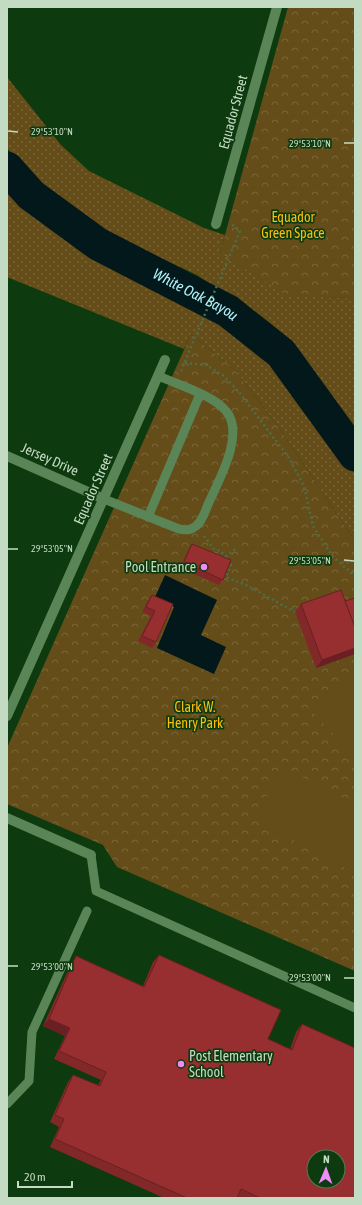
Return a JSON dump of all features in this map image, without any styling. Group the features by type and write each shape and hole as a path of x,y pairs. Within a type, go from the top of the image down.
{"street":[{"name":"Equador Street","path":"218,220 277,7"},
{"name":"Equador Street","path":"7,716 165,360"},
{"name":"Jersey Drive","path":"7,456 104,498"},
{"path":"7,818 91,855"}],"lane":[{"path":"104,498 179,529 189,530 197,526 228,457 233,429 232,420 226,411 216,402 159,376"},
{"path":"148,517 200,394"},
{"path":"91,855 96,891 355,1008"},
{"path":"7,1104 29,1080 32,1032 87,911"}],"path":[{"path":"174,384 186,363 240,231 218,220"},
{"path":"186,363 206,365 224,376 239,392 289,458 304,486 313,526 333,557 355,576"},
{"path":"197,526 214,549 221,551 231,565 226,577 248,586 295,612"},
{"path":"226,558 235,549"}],"green space":[{"name":"Equador Green Space","path":"288,7 355,7 355,298 289,297 220,253"},
{"path":"7,77 61,145 89,171 204,228 225,235 220,253 289,296 355,298 355,438 313,375 276,330 197,275 82,221 38,184 7,148"},
{"path":"7,181 49,224 87,252 202,307 233,326 274,364 323,425 355,473 355,541 280,429 235,370 191,334 184,349 7,277"},
{"name":"Clark W. Henry Park","path":"191,334 235,370 280,429 355,541 355,971 117,867 103,845 7,804 7,748"},
{"path":"355,671 355,757 312,711"},
{"path":"283,767 355,805 355,873 255,820"}],"shaded area":[{"path":"165,575 217,600 201,635 226,647 214,674 157,648 174,607 155,597"}],"building":[{"name":"Pool Entrance","path":"192,544 231,560 223,580 184,562"},
{"path":"341,590 355,627 355,648 322,660 301,604"},
{"path":"152,595 173,604 156,642 142,636 155,611 146,607"},
{"path":"355,598 355,627 345,601"},
{"name":"Post Elementary School","path":"159,955 281,1010 268,1039 292,1050 302,1024 355,1048 355,1198 260,1198 241,1189 237,1198 187,1198 55,1139 64,1119 55,1115 73,1075 100,1086 106,1072 59,1051 70,1028 49,1019 76,956 144,987"}],"waterway":[{"name":"White Oak Bayou","path":"7,168 31,195 98,244 228,311 281,353 355,455"}],"place":[{"name":"Pool Entrance","path":"204,567"},
{"name":"Post Elementary School","path":"181,1064"}]}
